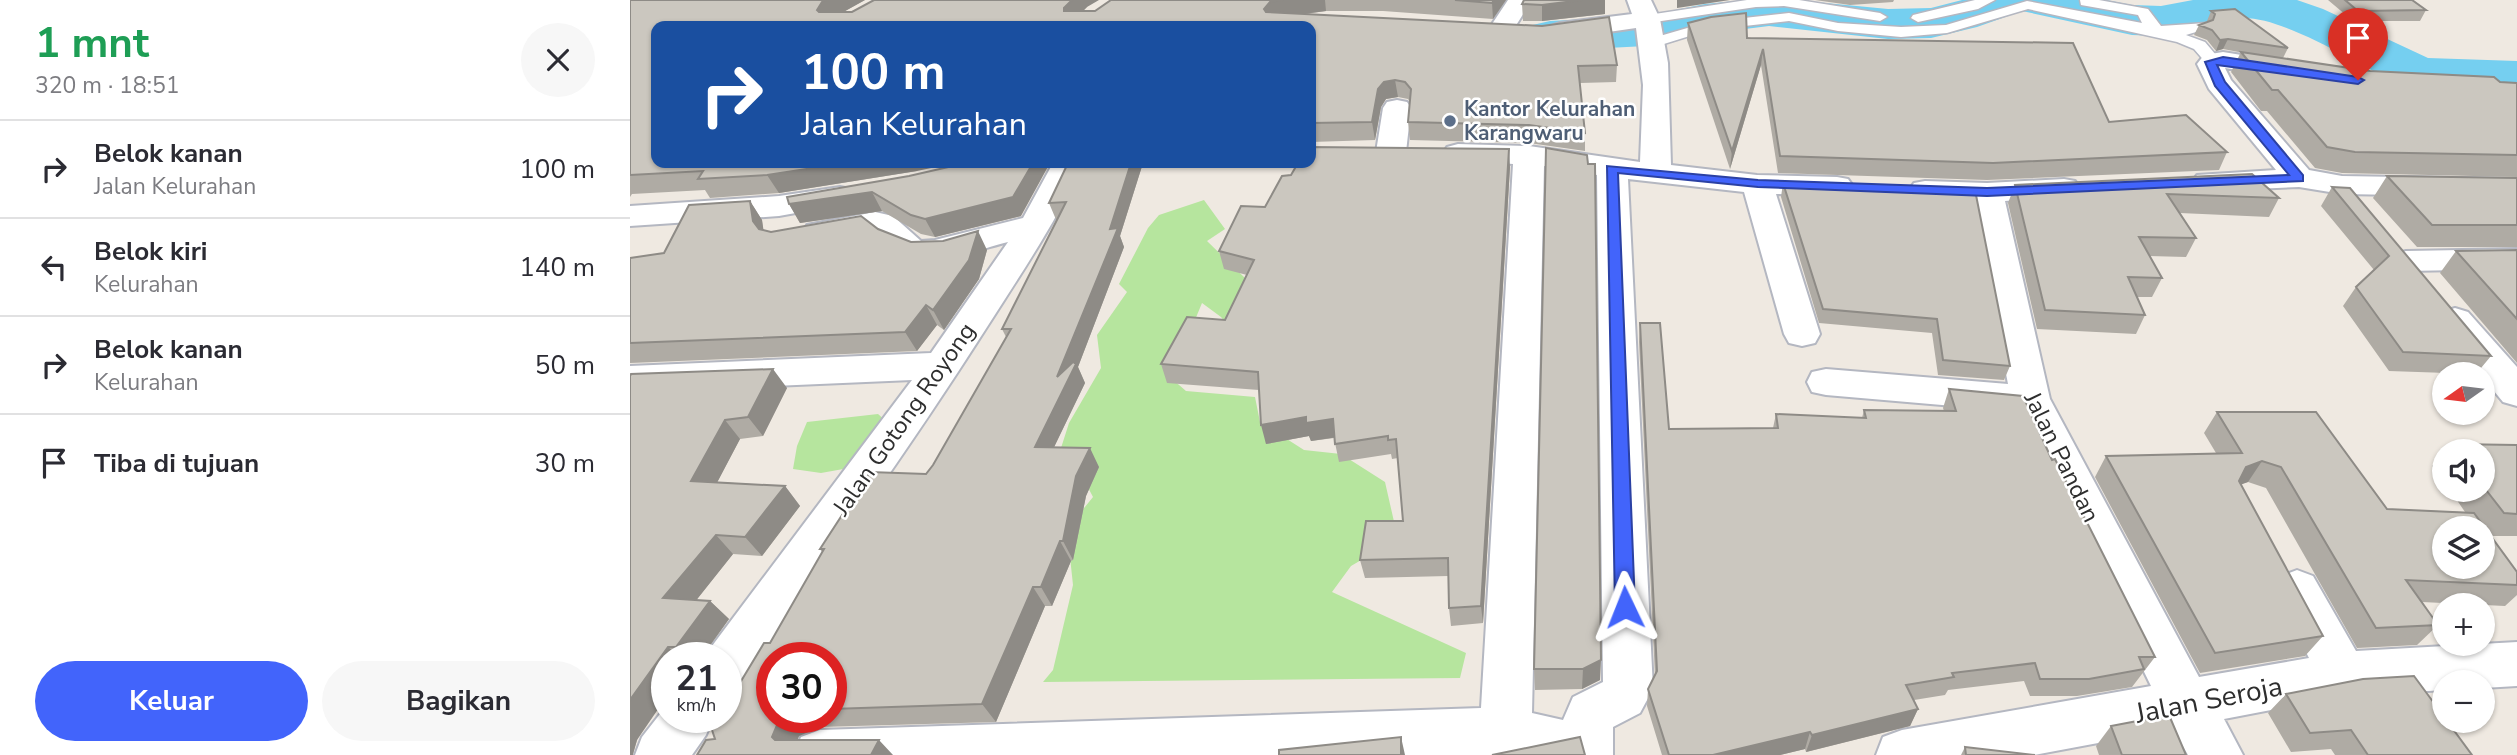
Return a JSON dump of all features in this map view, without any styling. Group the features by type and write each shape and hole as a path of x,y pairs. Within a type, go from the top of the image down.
{"street":[{"path":"1520,0 1490,30 1536,32 1647,26 1658,96 1655,173"},
{"path":"2299,178 2219,83 2210,64 2213,61 2318,75"},
{"path":"1397,108 1411,152"},
{"path":"1357,152 1529,155 1612,168 1758,184 1987,192 2095,187"},
{"path":"1506,731 1529,155"},
{"path":"820,755 1506,731 1586,752 1586,718 1590,712 1617,702 1628,689 1612,168"},
{"name":"Jalan Gotong Royong","path":"742,644 942,366 1073,169"},
{"path":"2177,183 2299,178 2342,186 2517,188"},
{"path":"1758,184 1802,334"},
{"path":"2342,186 2510,378"},
{"path":"784,227 867,191"},
{"name":"Jalan Pandan","path":"1987,192 2030,399 2187,705 2217,755"},
{"path":"630,215 784,227 875,222 881,223 910,249 934,250 1037,224"},
{"path":"2406,261 2517,259"},
{"path":"630,379 942,366"},
{"path":"1826,382 2030,399"},
{"path":"2280,559 2343,674"},
{"name":"Jalan Seroja","path":"1902,755 2187,705 2343,674 2517,664"}],"lane":[{"path":"1647,26 1776,2 1884,17 1922,18 1988,0"},
{"path":"2077,0 2143,12 2156,29 2199,46 2213,61"},
{"path":"1647,26 1708,26 1789,17 1838,27 1901,32 1947,29 2027,5 2156,29 2193,30 2201,26"}],"green space":[{"path":"1204,200 1225,229 1207,241 1246,279 1242,342 1221,317 1202,303 1171,378 1186,391 1255,397 1260,422 1304,450 1341,454 1385,482 1395,526 1392,542 1351,566 1332,592 1466,653 1460,678 1043,682 1053,670 1073,585 1067,529 1093,497 1071,455 1061,448 1069,423 1101,368 1097,335 1127,292 1119,284 1148,228 1159,215"},
{"path":"878,414 895,429 860,466 821,473 793,469 797,446 807,422"}],"building":[{"path":"630,0 826,0 817,10 819,12 852,12 874,0 1072,0 1064,11 1095,11 1111,0 1283,0 1270,2 1264,9 1266,12 1542,26 1609,17 1617,65 1578,66 1585,133 1529,125 1408,122 1411,89 1405,82 1395,80 1384,82 1378,89 1372,122 1316,123 1316,21 651,21 651,168 813,168 767,175 698,179 703,171 630,175"},
{"path":"1455,0 1494,0 1492,3"},
{"path":"1524,0 1582,0 1542,5 1522,4"},
{"path":"2345,0 2412,0 2426,10 2358,11"},
{"path":"2235,9 2288,48 2220,40 2212,30 2199,25 2213,20 2215,14 2211,11"},
{"path":"1746,13 1747,38 2073,43 2109,122 2186,115 2227,152 1993,163 1780,156 1763,49 1732,151 1688,23"},
{"path":"2241,52 2370,71 2494,77 2500,82 2517,83 2517,155 2355,152 2327,147 2278,90 2272,90"},
{"path":"1316,147 1509,149 1481,606 1449,608 1448,558 1360,560 1366,521 1403,521 1396,439 1388,440 1388,436 1335,444 1333,419 1306,423 1306,417 1261,425 1258,372 1161,364 1187,317 1225,320 1254,260 1219,251 1241,206 1265,207 1282,176 1291,175 1295,168 1316,168"},
{"path":"1546,148 1587,155 1588,164 1595,164 1601,660 1583,669 1534,669"},
{"path":"944,168 1030,168 1013,197 925,219 911,215 872,192 789,204 787,197"},
{"path":"1066,168 1129,168 1110,229 1118,228 1057,377 1073,362 1076,364 1035,447 1090,448 1076,476 1063,541 1060,541 1041,587 1033,587 982,704 847,708 847,642 771,642 824,549 820,549 870,472 926,474 933,465 1011,329 1002,329 1066,202 1049,203"},
{"path":"2252,174 2279,198 2167,194 2196,238 2139,237 2162,278 2128,277 2145,315 2045,310 2015,185"},
{"path":"2387,176 2517,178 2517,225 2432,225"},
{"path":"1783,183 1975,190 2010,366 1943,360 1937,319 1823,309"},
{"path":"2332,187 2350,188 2491,356 2403,352 2356,287 2389,256"},
{"path":"750,201 753,221 759,229 771,232 861,216 878,229 911,242 943,241 978,231 969,260 933,310 926,305 905,332 630,343 630,258 664,253 689,205"},
{"path":"2517,250 2517,319 2456,251"},
{"path":"1640,323 1660,323 1669,429 1778,428 1776,414 1866,418 1864,410 1956,411 1949,389 2023,396 2052,460 2055,459 2155,657 2139,657 2144,669 2089,679 2040,679 2035,663 1952,673 1954,677 1906,685 1918,709 1812,735 1810,732 1713,755 1669,755 1648,689 1657,671"},
{"path":"773,369 748,417 725,420 691,481 785,486 745,537 716,535 663,598 710,601 680,642 651,642 651,671 630,700 630,376"},
{"path":"2217,412 2316,412 2387,509 2474,513 2476,516 2432,516 2432,579 2495,579 2495,542 2517,572 2517,585 2406,580 2432,617 2432,625 2376,628 2281,467 2262,461 2246,467 2239,481 2323,636 2215,653 2106,456 2242,453"},
{"path":"2495,445 2517,445 2517,514 2504,513 2495,501"},
{"path":"756,656 756,733 774,733 772,737 775,740 879,740 871,755 697,755 706,740 715,739 713,733 742,733 742,679"},
{"path":"2414,676 2432,700 2432,733 2456,733 2472,755 2368,755 2351,730 2310,733 2286,694 2363,679"},
{"path":"2169,715 2186,755 2122,755 2111,726"},
{"path":"1401,737 1401,755 1279,755 1279,750"},
{"path":"1580,737 1585,755 1492,755"},
{"path":"1965,747 2035,755 1966,755"}],"waterway":[{"path":"1316,31 1352,39 1445,36 1511,45 1550,36 1646,31 1705,19 1769,12 1888,24 1931,23 1960,17 2007,0"},
{"path":"2036,0 2132,20 2161,21 2244,4 2261,4 2306,19 2419,74 2517,77"}],"place":[{"name":"Kantor Kelurahan Karangwaru","path":"1450,121"}],"route":[{"path":"1625,607 1612,168 1758,184 1987,192 2299,178 2219,83 2212,71 2211,62 2223,60 2358,80"}]}
